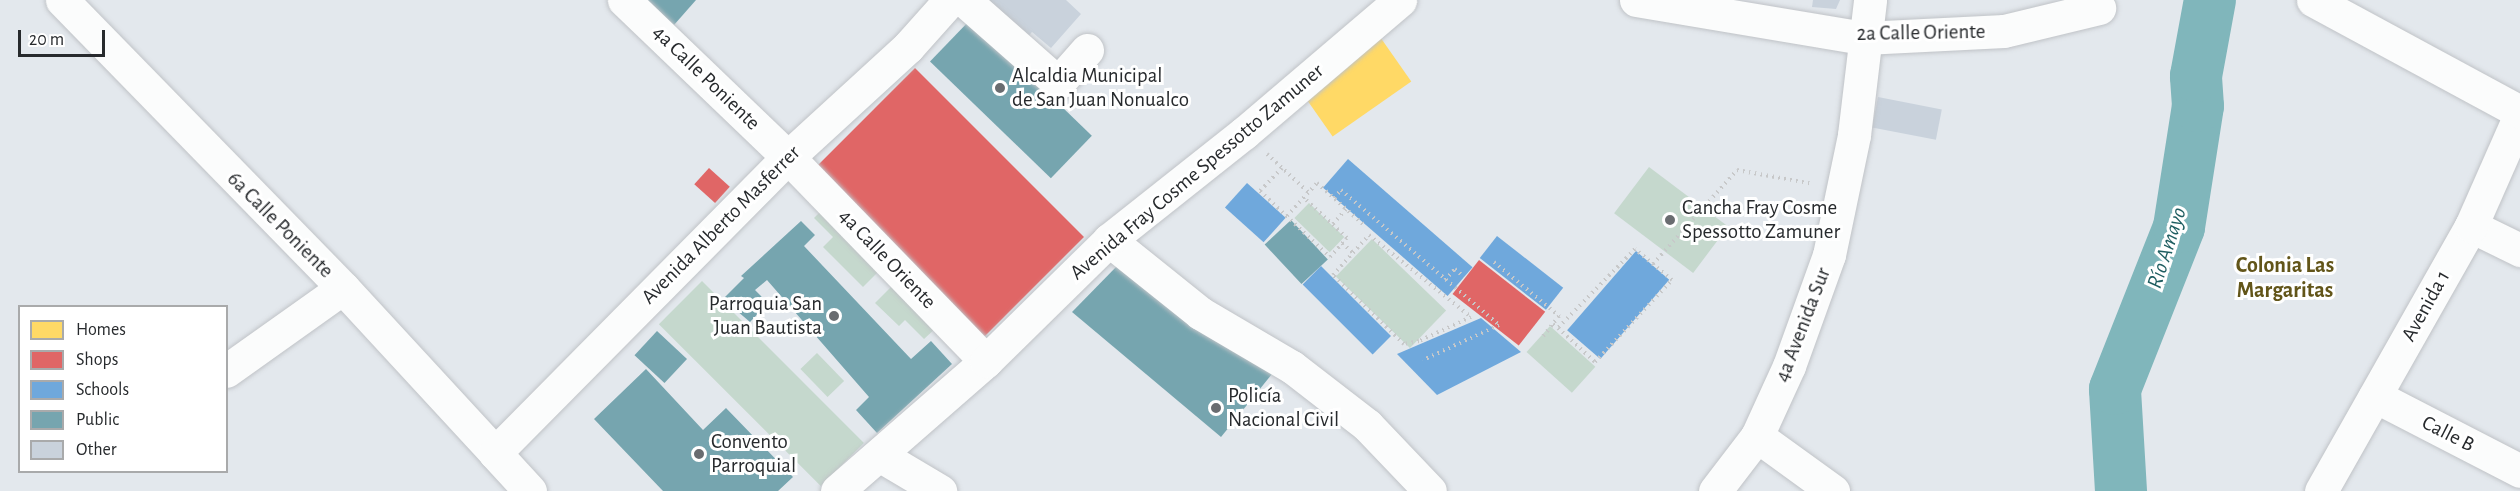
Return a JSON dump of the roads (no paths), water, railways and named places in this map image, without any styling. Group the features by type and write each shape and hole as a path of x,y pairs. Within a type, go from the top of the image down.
{"street":[{"name":"6a Calle Poniente","path":"62,0 343,288 530,491"},
{"name":"4a Calle Poniente","path":"624,0 788,157"},
{"name":"Avenida Alberto Masferrer","path":"495,453 788,157 908,47 950,0"},
{"path":"964,0 1058,83 1087,50"},
{"name":"Avenida Fray Cosme Spessotto Zamuner","path":"837,491 881,456 986,361 1109,240 1244,134 1400,0"},
{"name":"2a Calle Oriente","path":"1636,0 1864,38 2004,31 2099,8"},
{"name":"4a Avenida Sur","path":"1715,491 1757,436 1789,366 1829,255 1854,135 1870,0"},
{"path":"2313,0 2520,113"},
{"name":"Avenida 1","path":"2322,491 2471,226 2520,113"},
{"name":"4a Calle Oriente","path":"788,157 986,361"},
{"path":"2471,226 2520,250"},
{"path":"1109,240 1200,313 1292,367 1367,425 1430,491"},
{"path":"228,370 343,288"},
{"name":"Calle B","path":"2375,396 2520,471"},
{"path":"1757,436 1833,491"},
{"path":"881,456 940,491"}],"waterway":[{"name":"Río Amayo","path":"2121,491 2115,389 2179,227 2198,106 2196,76 2210,0"}],"place":[{"name":"Alcaldia Municipal de San Juan Nonualco","path":"1000,88"},
{"name":"Cancha Fray Cosme Spessotto Zamuner","path":"1670,220"},
{"name":"Parroquia San Juan Bautista","path":"834,316"},
{"name":"Policía Nacional Civil","path":"1216,408"},
{"name":"Convento Parroquial","path":"699,454"}],"district":[{"name":"Colonia Las Margaritas","path":"2285,278"}]}
